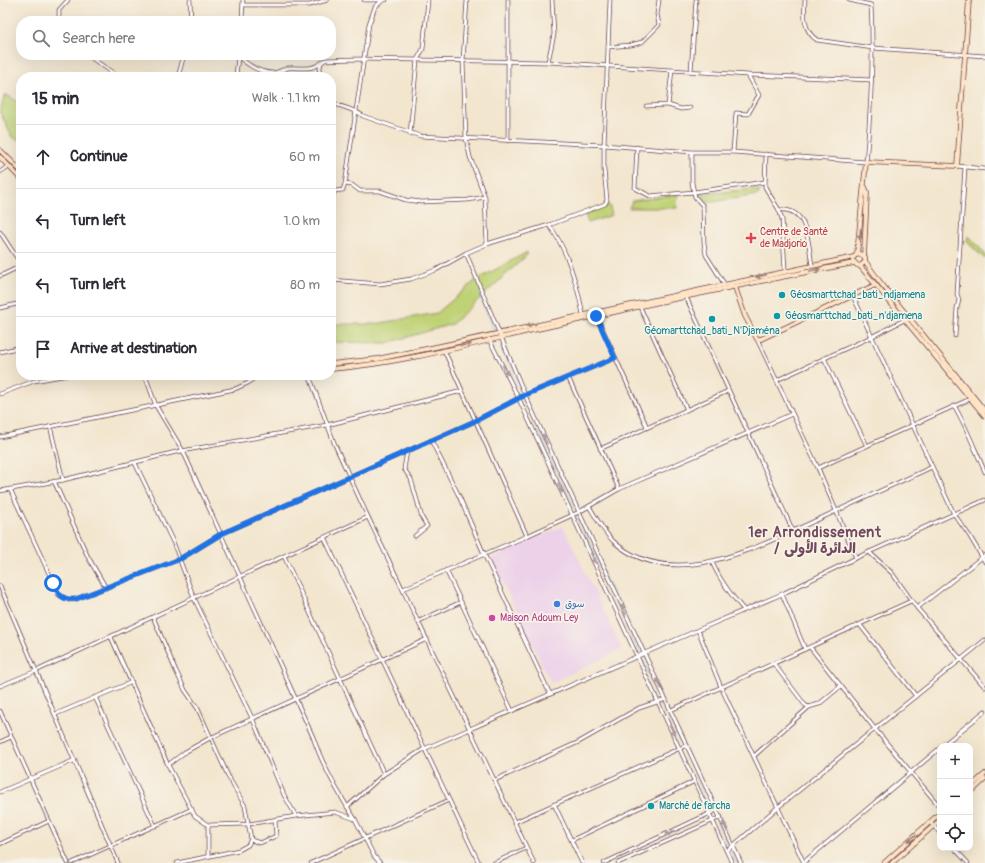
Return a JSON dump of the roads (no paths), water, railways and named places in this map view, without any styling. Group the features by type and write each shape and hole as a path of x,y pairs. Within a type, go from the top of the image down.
{"street":[{"path":"59,16 59,10 68,0"},
{"path":"190,0 192,16"},
{"path":"242,16 243,0"},
{"path":"243,5 310,5 327,0"},
{"path":"364,0 384,0"},
{"path":"336,191 343,190 345,184 355,110 372,15 375,7 384,0"},
{"path":"410,134 417,60 423,49 428,0"},
{"path":"467,0 463,61 466,138 470,157 485,197 487,244"},
{"path":"508,0 508,141"},
{"path":"548,62 554,34 552,0"},
{"path":"336,280 380,284 412,279 436,270 466,253 487,244 549,225 600,207 607,202 604,145 610,0"},
{"path":"608,47 631,45 642,42 659,25 657,14 659,0"},
{"path":"691,71 696,0"},
{"path":"805,0 804,17 807,30 810,36 817,40 873,48 985,56"},
{"path":"849,0 871,6 873,48 866,162 865,186 867,192 864,255 866,261 880,282 907,318 985,416"},
{"path":"957,166 969,0"},
{"path":"94,60 112,72"},
{"path":"179,72 183,60"},
{"path":"236,72 237,60"},
{"path":"241,60 244,63 258,70 268,72"},
{"path":"276,72 288,68 300,70 311,68 325,60"},
{"path":"336,60 548,62 748,75 872,80"},
{"path":"319,72 321,63"},
{"path":"668,105 672,70"},
{"path":"733,152 736,113 748,114 759,95 748,75"},
{"path":"336,104 343,108 355,110 363,116 410,134 420,136 604,145 692,152 733,152 985,169"},
{"path":"646,106 668,105 681,110 690,108"},
{"path":"637,147 635,188 650,196 694,192 765,182"},
{"path":"0,150 16,166"},
{"path":"692,152 695,197 703,206 706,255 725,285"},
{"path":"766,154 765,182 767,192 780,210 782,219 785,270"},
{"path":"0,157 16,174"},
{"path":"0,172 9,166"},
{"path":"955,336 959,300 956,294 965,167"},
{"path":"345,184 352,185 360,191 380,191 406,200 421,202 453,201 485,197"},
{"path":"854,262 861,227 862,192 865,186"},
{"path":"780,210 793,211 802,219 812,265"},
{"path":"549,225 558,237 564,251 583,314"},
{"path":"0,232 16,257"},
{"path":"466,253 499,332 500,338 525,395 688,745 741,863"},
{"path":"336,368 371,364 444,350 785,270 864,255"},
{"path":"860,266 866,261"},
{"path":"336,363 377,359 583,314 595,314 640,307 854,262 860,266 875,285 907,318 985,410"},
{"path":"0,276 16,268"},
{"path":"757,339 767,336 875,285"},
{"path":"735,287 746,316 838,511 856,558"},
{"path":"853,296 954,514 969,535 985,562"},
{"path":"686,297 793,532"},
{"path":"0,308 16,304"},
{"path":"640,307 687,410"},
{"path":"595,314 647,427"},
{"path":"777,380 871,337 907,318"},
{"path":"488,335 573,515 732,863"},
{"path":"0,352 16,348"},
{"path":"444,350 527,536"},
{"path":"10,489 59,595 69,600 76,599 180,559 221,534 350,478 475,421 525,395 568,376 615,358"},
{"path":"824,358 867,446"},
{"path":"568,376 619,489"},
{"path":"0,394 34,381 44,380"},
{"path":"147,380 156,406 183,451 241,576 296,699 319,756 340,797 348,807 366,838 374,856 380,863"},
{"path":"0,437 235,389 252,380"},
{"path":"310,380 327,425 368,517 534,863"},
{"path":"0,491 63,480 183,451 327,425 462,391"},
{"path":"600,449 728,391"},
{"path":"818,468 970,399"},
{"path":"955,407 969,432 972,446 985,472"},
{"path":"403,589 573,515 619,489 747,432 792,414"},
{"path":"50,426 63,480"},
{"path":"431,440 459,496 484,554 550,694"},
{"path":"407,451 404,469 411,479 422,518 428,526 416,536"},
{"path":"135,463 180,559 194,598 253,720 284,795 296,816"},
{"path":"589,506 612,540 635,556 674,566 712,562 740,554 793,532 932,467"},
{"path":"54,481 88,557 106,588"},
{"path":"348,807 384,774 424,749 782,594 856,558 985,500"},
{"path":"0,686 36,671 368,517"},
{"path":"324,537 381,660 479,863"},
{"path":"869,552 892,573 916,608 985,687"},
{"path":"916,608 985,555"},
{"path":"284,556 384,774"},
{"path":"712,562 718,576 744,610"},
{"path":"446,570 512,712"},
{"path":"0,586 56,714 118,863"},
{"path":"782,594 805,649"},
{"path":"671,710 911,601"},
{"path":"419,621 461,602"},
{"path":"153,617 185,690 198,709 210,738 245,806 251,840 248,846 239,850 177,863"},
{"path":"860,625 916,696"},
{"path":"698,630 721,687 804,863 937,750"},
{"path":"112,636 168,765 195,816 208,825 248,824 296,816 335,812 355,819"},
{"path":"168,765 185,752 210,738 253,720 340,678 427,639"},
{"path":"727,851 733,844 777,808 985,640"},
{"path":"810,647 875,729 937,803"},
{"path":"774,664 803,702 809,707"},
{"path":"56,714 132,682"},
{"path":"754,756 809,707 818,704 841,686"},
{"path":"96,697 155,826"},
{"path":"495,780 579,742 639,708 666,699"},
{"path":"0,711 68,863"},
{"path":"946,743 985,711"},
{"path":"0,742 11,737"},
{"path":"514,822 688,745"},
{"path":"0,792 75,760"},
{"path":"973,790 982,780 985,774"},
{"path":"973,785 982,780"},
{"path":"572,840 695,781"},
{"path":"311,863 449,800"},
{"path":"554,804 582,863"},
{"path":"72,863 192,809"},
{"path":"604,863 717,810"},
{"path":"892,863 938,815"},
{"path":"618,863 721,817"},
{"path":"251,840 255,843 260,843 276,836 275,820"},
{"path":"0,844 49,821"},
{"path":"884,863 931,824 937,821"},
{"path":"931,824 937,830"},
{"path":"208,825 208,857"},
{"path":"494,863 526,848"},
{"path":"957,851 967,863"},
{"path":"318,860 321,863"}],"waterway":[{"path":"479,293 495,331"},
{"path":"501,345 522,394"},
{"path":"525,400 573,507"},
{"path":"577,516 639,652"},
{"path":"643,661 660,699"},
{"path":"664,706 681,743"},
{"path":"684,749 712,810"},
{"path":"717,821 728,846"},
{"path":"731,852 736,863"}],"place":[{"name":"Centre de Santé de Madjorio","path":"751,238"},
{"name":"Géosmarttchad_bati_ndjamena","path":"782,295"},
{"name":"Géosmarttchad_bati_n'djamena","path":"777,316"},
{"name":"Géomarttchad_bati_N'Djaména","path":"712,319"},
{"name":"سوق","path":"557,604"},
{"name":"Maison Adoum Ley","path":"492,618"},
{"name":"Marché de farcha","path":"651,806"}],"district":[{"name":"1er Arrondissement / الدائرة الأولى","path":"815,540"}]}
